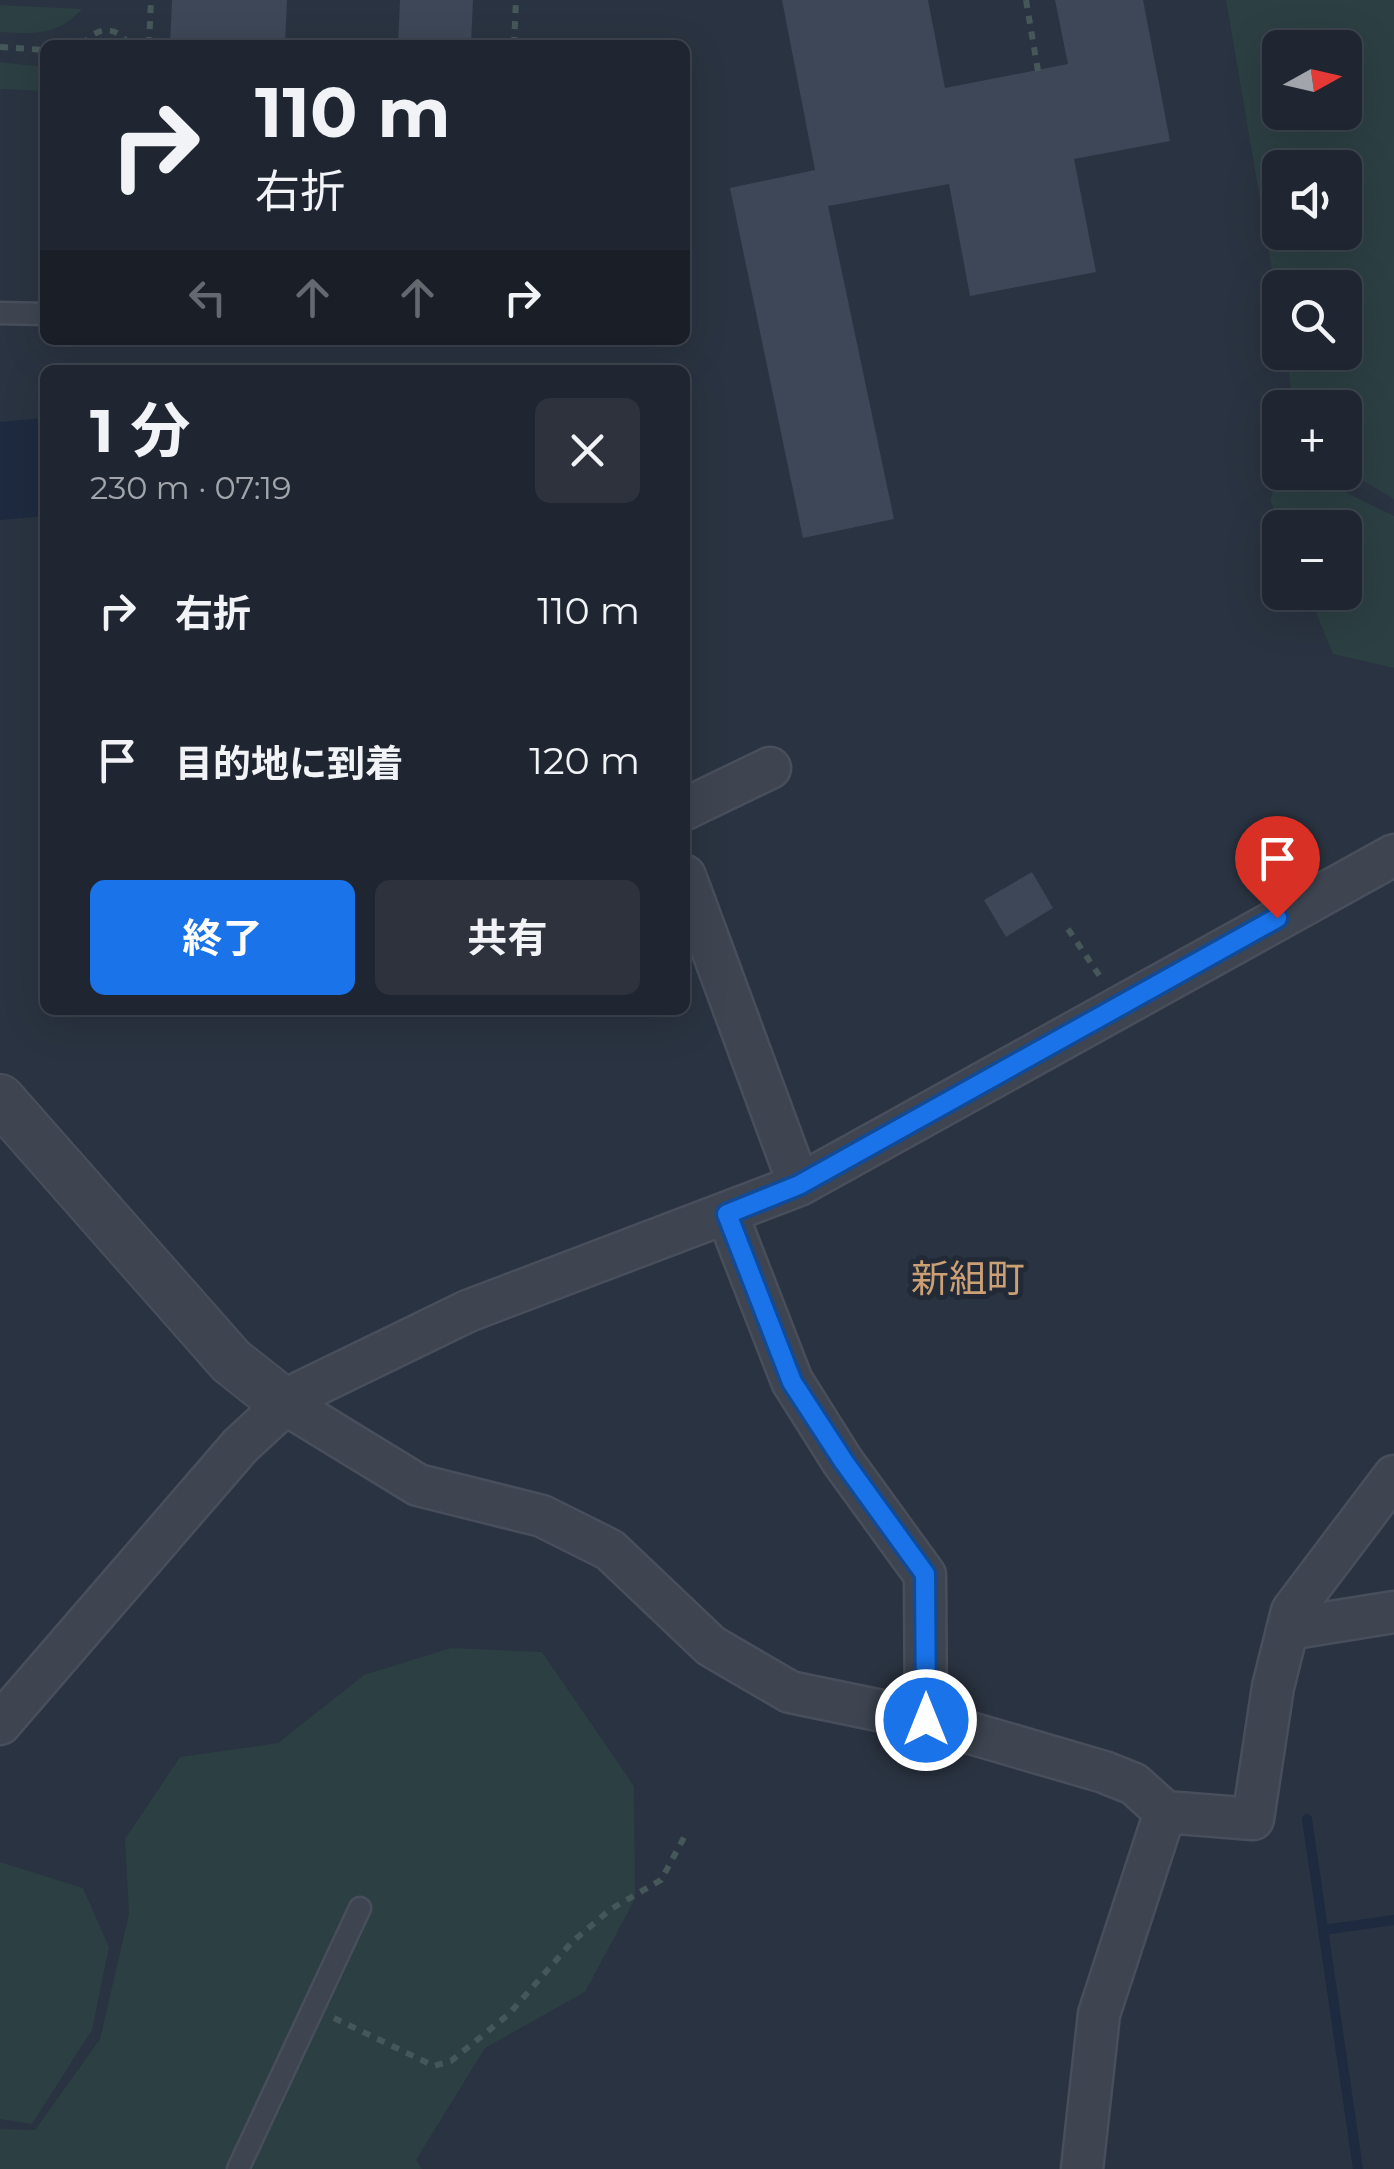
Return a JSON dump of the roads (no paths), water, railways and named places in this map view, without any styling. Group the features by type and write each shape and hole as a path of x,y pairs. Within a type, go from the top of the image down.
{"street":[{"path":"690,807 770,768"},
{"path":"0,1724 240,1446 284,1403 374,1354 468,1311 799,1185 1394,855"},
{"path":"690,890 799,1185"},
{"path":"0,1099 231,1361 284,1403 418,1485 542,1516 610,1550 710,1646 790,1692 926,1720 1104,1772 1134,1784 1164,1812 1253,1819 1273,1687 1292,1611 1394,1476"},
{"path":"727,1214 792,1382 925,1574 926,1720"},
{"path":"1288,1629 1394,1612"},
{"path":"1082,2169 1099,2014 1164,1812"}],"lane":[{"path":"0,313 40,314"},
{"path":"238,2169 360,1908"}],"water":[{"path":"40,418 40,516 0,520 0,422"}],"waterway":[{"path":"1307,1819 1358,2169"},
{"path":"1323,1930 1394,1920"}],"district":[{"name":"新組町","path":"968,1279"}]}
